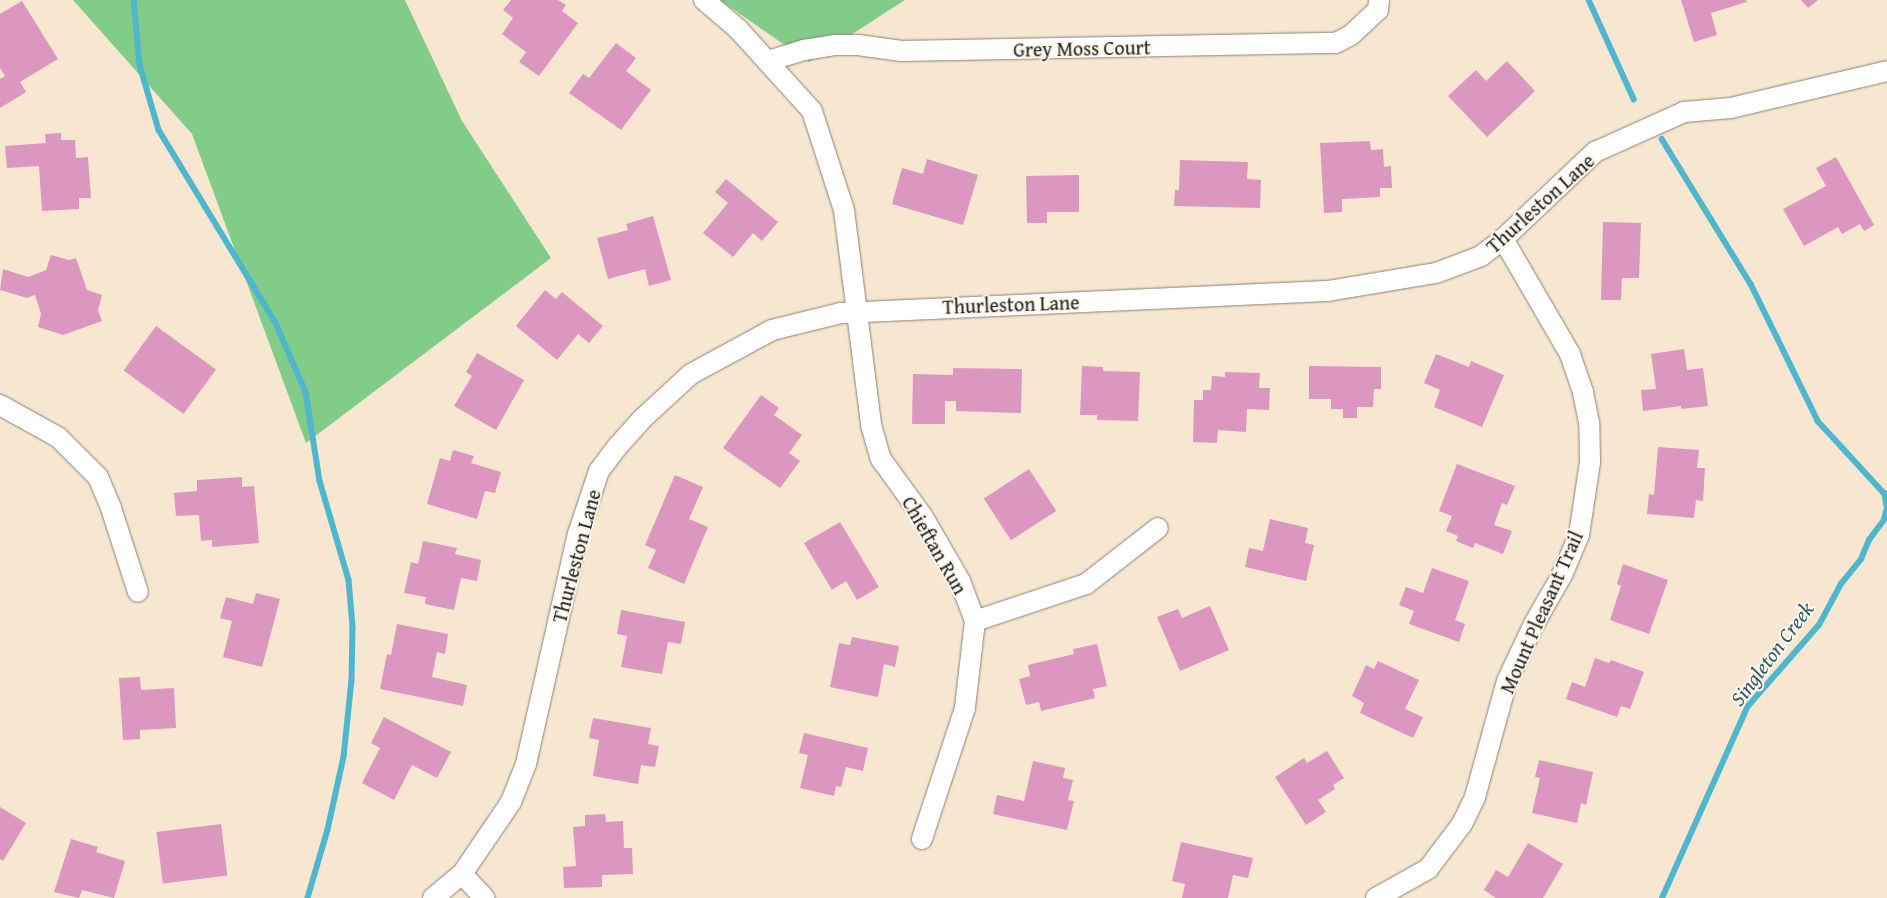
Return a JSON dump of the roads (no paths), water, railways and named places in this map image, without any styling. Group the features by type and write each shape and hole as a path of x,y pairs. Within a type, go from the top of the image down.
{"street":[{"name":"Chieftan Run","path":"704,0 738,28 812,111 844,210 871,426 881,459 923,516 960,581 975,621 965,708 922,839"},
{"name":"Grey Moss Court","path":"768,61 804,50 836,45 858,45 902,51 1336,43 1351,34 1378,10 1379,0"},
{"name":"Thurleston Lane","path":"433,898 462,874 512,802 526,764 578,534 600,471 617,447 641,420 691,374 772,330 858,311 1328,291 1436,273 1481,256 1503,240 1595,152 1684,112 1731,108 1887,71"},
{"name":"Mount Pleasant Trail","path":"1376,898 1428,869 1462,824 1475,797 1507,681 1534,624 1562,575 1579,535 1590,462 1589,423 1584,392 1570,354 1503,240"},
{"path":"0,405 58,437 98,478 111,508 138,592"},
{"path":"975,621 1086,584 1158,528"},
{"path":"462,874 484,898"}],"waterway":[{"path":"134,0 140,65 159,130 276,323 306,392 320,481 349,580 353,627 352,680 344,757 328,830 308,898"},
{"path":"1589,0 1634,99"},
{"path":"1662,139 1751,284 1818,421 1884,493"},
{"name":"Singleton Creek","path":"1662,898 1748,706 1819,625 1841,584 1861,559 1869,540 1884,520 1887,508 1884,493"}]}
